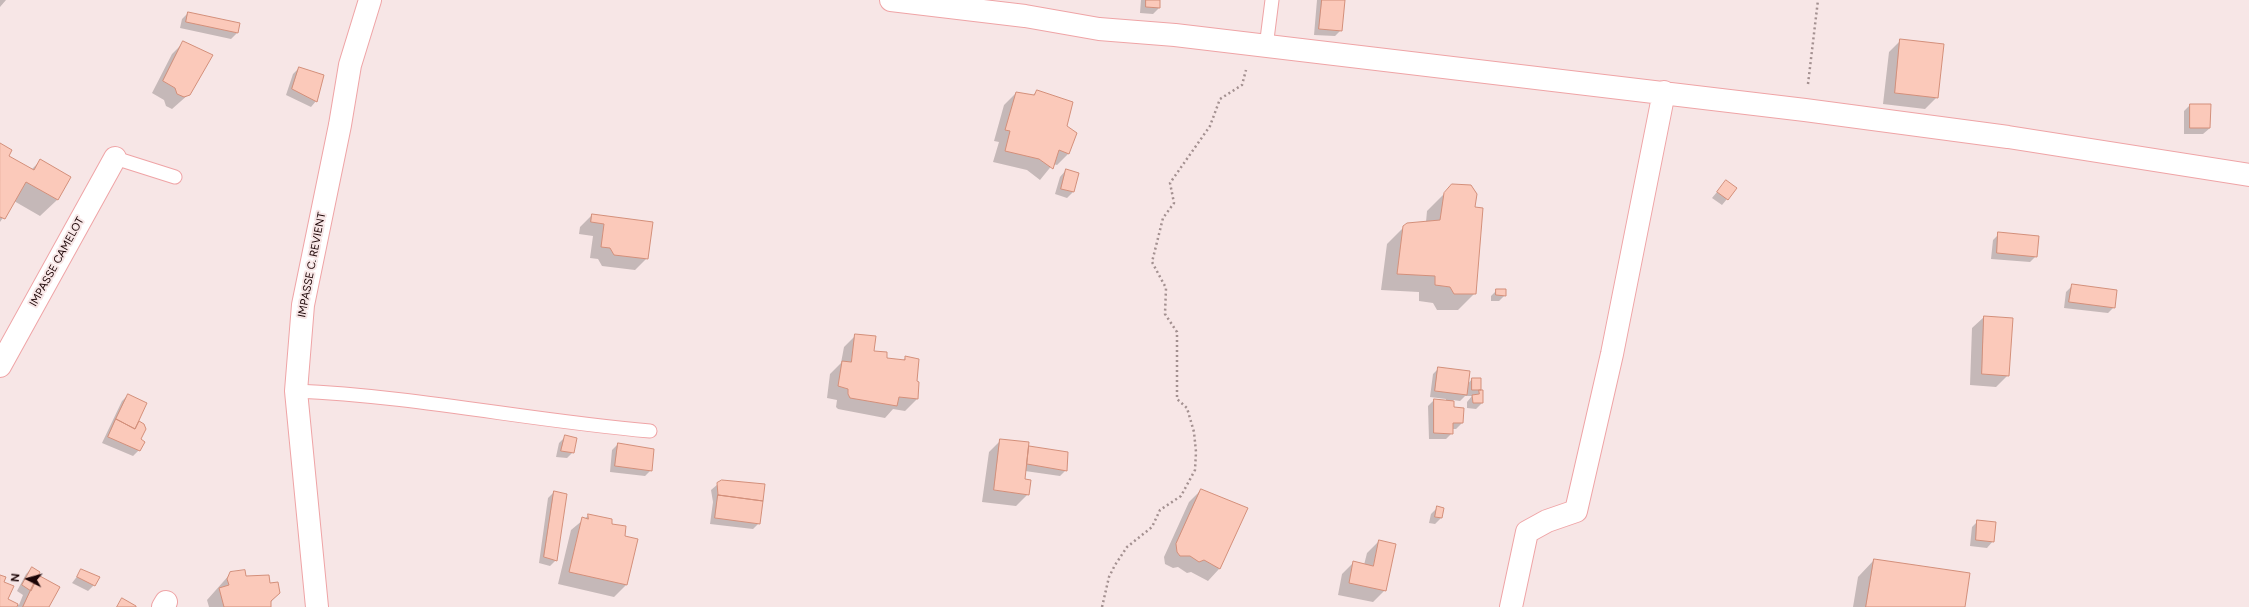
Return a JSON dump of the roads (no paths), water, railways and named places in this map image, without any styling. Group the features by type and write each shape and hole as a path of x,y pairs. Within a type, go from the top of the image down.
{"street":[{"name":"IMPASSE C. REVIENT","path":"316,607 296,391 303,305 340,125 350,65 370,0"},
{"path":"891,0 1025,16 1099,29 1175,35 1664,92 1805,110 2008,137 2249,176"},
{"path":"1511,607 1527,532 1547,521 1576,511 1612,354 1664,92"},
{"name":"IMPASSE CAMELOT","path":"0,366 115,158"}],"lane":[{"path":"1260,46 1272,0"},
{"path":"115,158 175,177"},
{"path":"296,391 340,393 603,427 650,431"}]}
